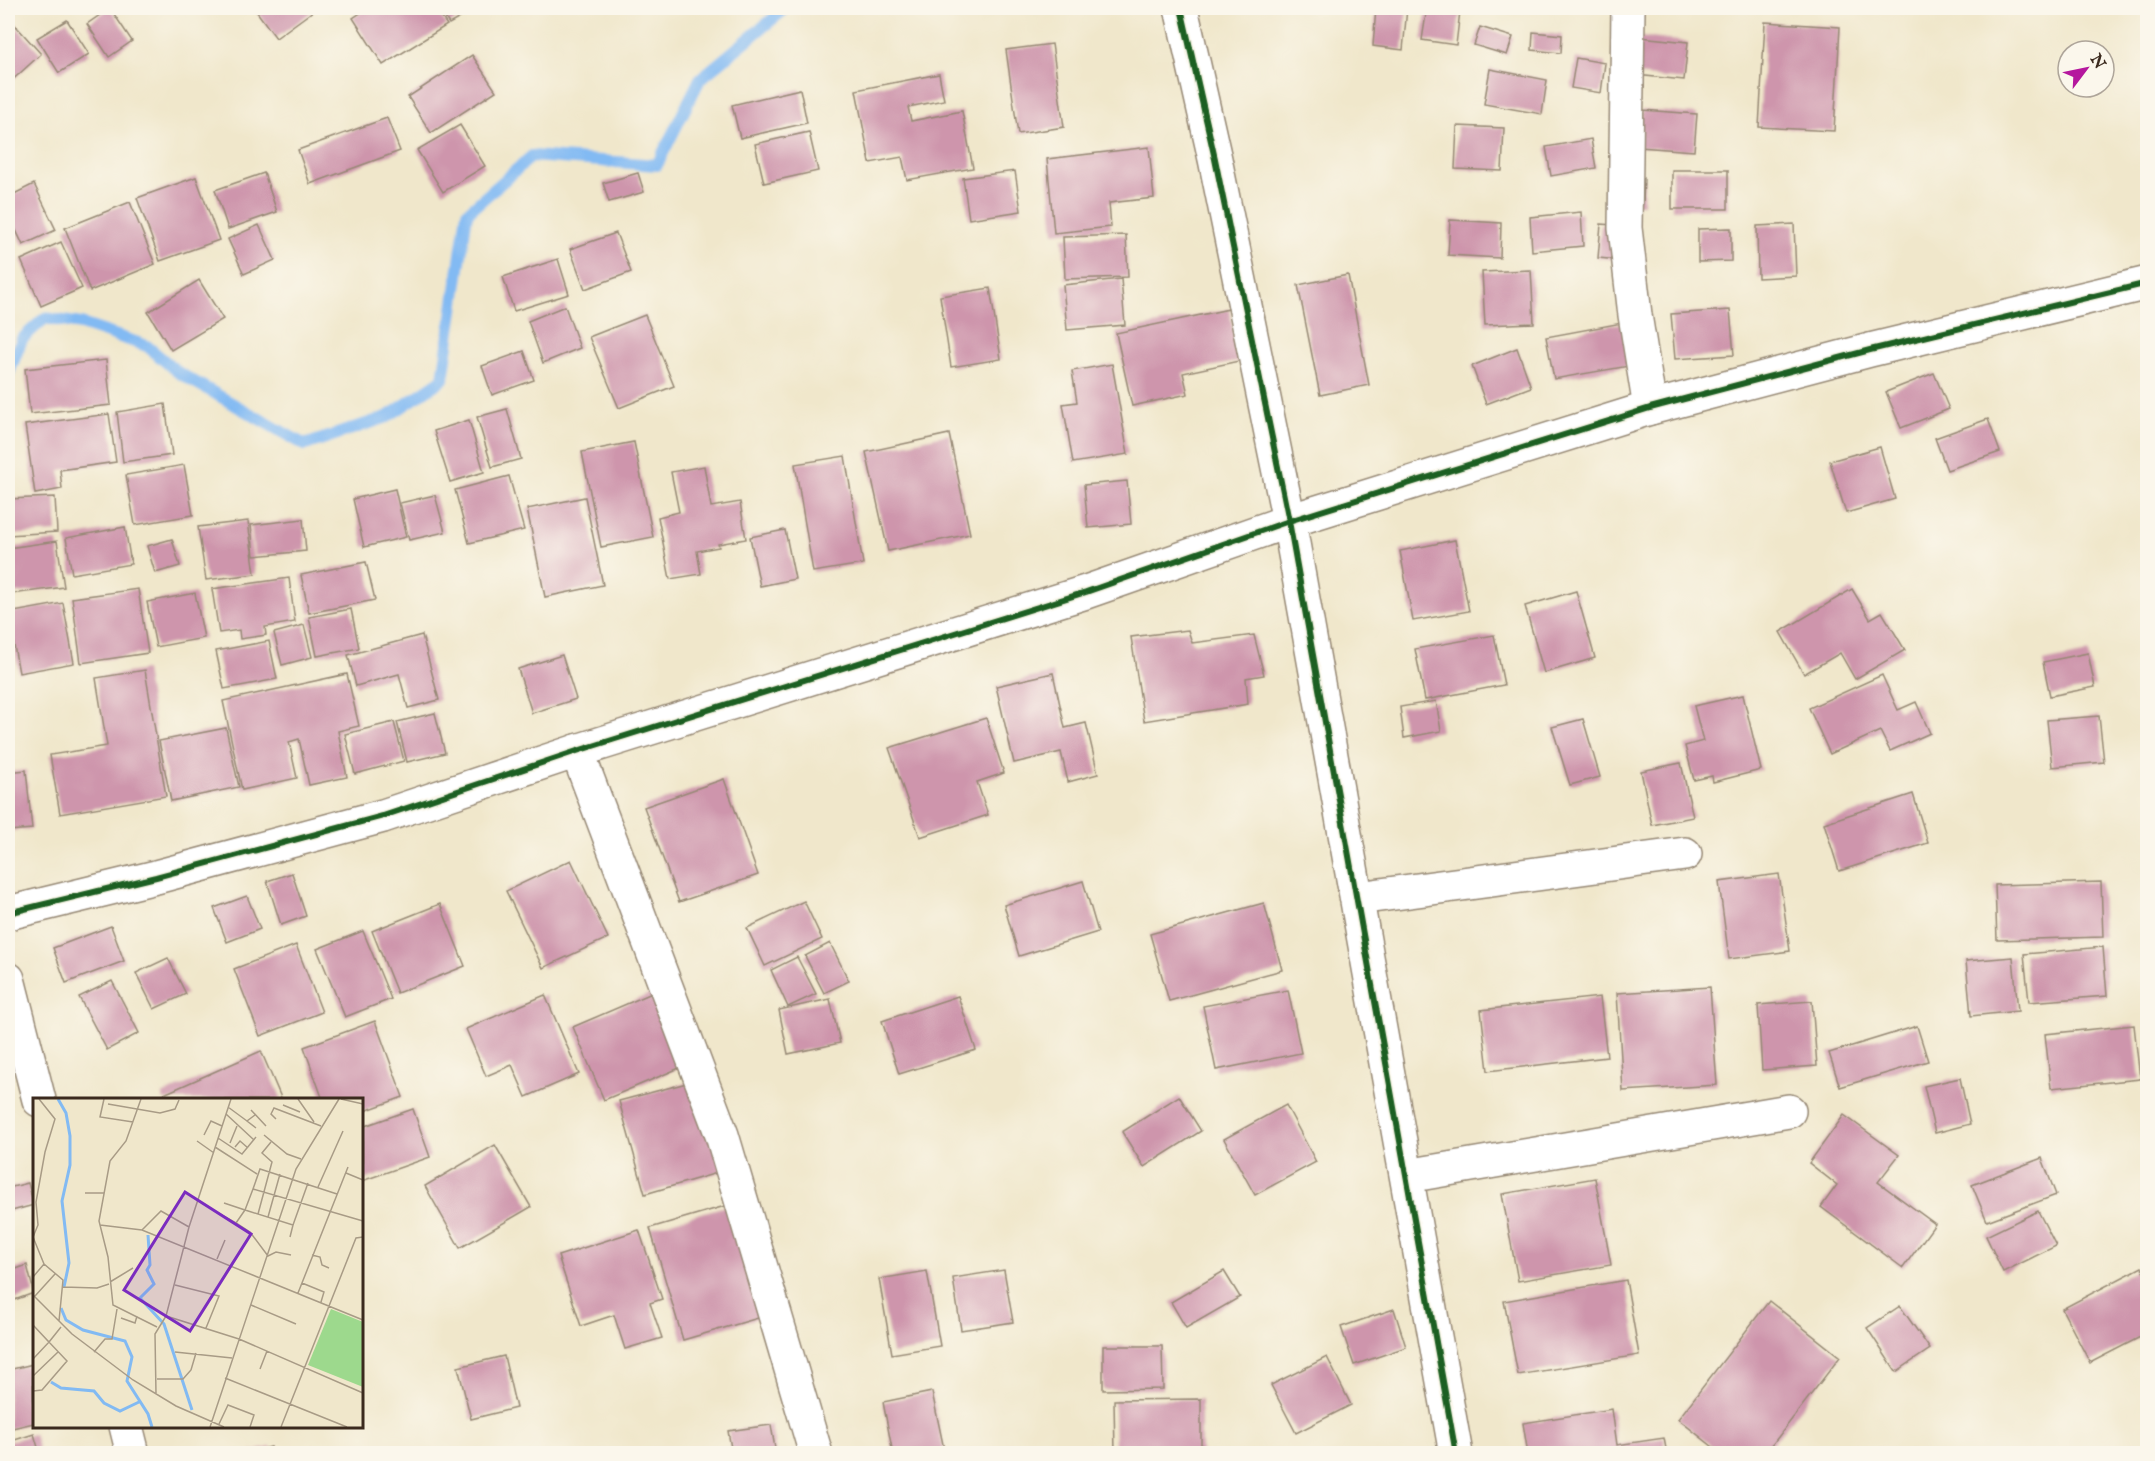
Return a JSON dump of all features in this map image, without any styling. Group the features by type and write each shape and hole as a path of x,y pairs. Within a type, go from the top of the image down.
{"street":[{"path":"1181,8 1289,521 1456,1454"},
{"path":"1628,8 1625,228 1635,315 1650,408"},
{"path":"8,913 156,877 383,816 577,752 1086,592 1289,521 1650,408 1870,350 2148,283"},
{"path":"577,752 722,1135 752,1230 816,1454"},
{"path":"1358,898 1685,854"},
{"path":"8,980 38,1098"},
{"path":"1407,1176 1789,1111"},
{"path":"126,1428 133,1454"}],"building":[{"path":"110,8 132,41 109,57 87,24"},
{"path":"254,8 310,8 313,11 276,38"},
{"path":"368,8 435,8 447,25 383,65 353,18"},
{"path":"439,8 478,8 449,24"},
{"path":"1376,8 1407,8 1403,50 1373,46"},
{"path":"1427,8 1460,11 1456,45 1422,40"},
{"path":"8,17 41,54 8,84"},
{"path":"67,20 89,54 59,73 37,38"},
{"path":"1765,22 1840,27 1834,131 1759,127"},
{"path":"1480,27 1513,37 1507,55 1474,45"},
{"path":"1533,32 1562,35 1561,53 1532,50"},
{"path":"1640,37 1688,42 1684,80 1636,75"},
{"path":"1052,44 1064,127 1018,134 1006,50"},
{"path":"472,55 496,91 431,133 408,97"},
{"path":"1576,58 1605,63 1601,93 1571,88"},
{"path":"1490,69 1547,80 1542,114 1484,104"},
{"path":"939,74 944,100 908,107 911,121 962,111 973,168 907,180 902,157 870,163 856,90"},
{"path":"800,89 807,123 740,138 732,105"},
{"path":"1642,110 1697,114 1694,151 1639,147"},
{"path":"387,118 400,151 310,184 298,150"},
{"path":"460,125 485,166 443,192 417,150"},
{"path":"1457,126 1504,128 1502,171 1455,169"},
{"path":"809,132 818,171 764,183 755,144"},
{"path":"1591,139 1596,168 1551,176 1546,147"},
{"path":"1149,147 1154,198 1109,203 1111,227 1054,233 1047,159"},
{"path":"1672,170 1728,170 1728,209 1672,209"},
{"path":"1015,171 1021,211 969,219 963,178"},
{"path":"264,173 277,212 228,229 215,190"},
{"path":"638,173 644,192 609,202 603,183"},
{"path":"196,177 219,240 160,261 137,198"},
{"path":"1633,178 1644,178 1643,204 1632,203"},
{"path":"34,184 56,230 23,245 8,213 8,197"},
{"path":"130,202 155,264 90,291 65,228"},
{"path":"1581,212 1583,246 1532,251 1530,217"},
{"path":"1450,220 1501,223 1500,258 1448,255"},
{"path":"1601,224 1623,226 1620,260 1598,258"},
{"path":"1794,224 1796,276 1758,278 1757,226"},
{"path":"259,225 275,260 244,274 228,239"},
{"path":"1731,228 1731,261 1698,262 1698,229"},
{"path":"616,233 631,272 585,289 570,249"},
{"path":"1126,235 1128,277 1065,279 1063,237"},
{"path":"8,236 13,246 8,249"},
{"path":"61,242 82,288 41,306 21,260"},
{"path":"558,259 569,294 514,311 503,277"},
{"path":"1531,270 1534,323 1485,325 1482,272"},
{"path":"1348,275 1369,385 1320,395 1298,285"},
{"path":"1121,279 1125,325 1067,330 1063,285"},
{"path":"199,280 223,319 171,350 148,312"},
{"path":"990,288 1001,359 951,367 940,296"},
{"path":"565,306 580,348 543,363 528,321"},
{"path":"1229,309 1239,361 1183,373 1188,394 1132,406 1116,333"},
{"path":"1730,310 1734,355 1675,359 1671,314"},
{"path":"645,315 674,386 619,408 589,337"},
{"path":"1627,322 1635,365 1554,379 1546,337"},
{"path":"1517,348 1531,387 1486,404 1472,366"},
{"path":"524,351 534,380 492,395 482,366"},
{"path":"106,360 111,405 30,414 25,369"},
{"path":"1112,364 1128,454 1073,463 1063,404 1077,402 1072,371"},
{"path":"1934,373 1949,409 1901,428 1886,392"},
{"path":"165,404 172,455 123,462 117,412"},
{"path":"507,409 521,459 492,467 477,417"},
{"path":"109,414 116,462 60,470 62,489 35,494 25,425"},
{"path":"1988,419 2000,452 1947,470 1935,438"},
{"path":"469,420 484,472 450,482 434,431"},
{"path":"949,434 970,534 888,551 866,452"},
{"path":"634,442 653,537 601,547 582,452"},
{"path":"1880,447 1895,499 1846,513 1830,461"},
{"path":"845,456 863,564 813,572 795,464"},
{"path":"184,465 193,515 135,525 126,475"},
{"path":"704,466 711,507 740,502 746,539 718,544 719,547 697,551 701,574 670,579 658,517 679,512 671,472"},
{"path":"509,476 524,530 469,543 455,490"},
{"path":"1127,481 1131,524 1088,528 1084,485"},
{"path":"395,489 406,537 364,547 353,499"},
{"path":"435,495 445,532 409,540 400,503"},
{"path":"55,497 57,532 8,535 8,499"},
{"path":"585,497 603,585 545,597 527,509"},
{"path":"303,519 306,551 254,556 251,525"},
{"path":"248,521 255,574 206,580 198,527"},
{"path":"125,527 131,564 72,574 66,538"},
{"path":"785,530 795,579 760,586 750,537"},
{"path":"172,539 180,566 155,573 147,546"},
{"path":"1455,540 1469,611 1413,621 1400,551"},
{"path":"57,541 64,587 12,594 8,548"},
{"path":"366,562 375,600 309,613 301,575"},
{"path":"289,578 295,622 265,627 266,635 240,639 239,630 219,633 212,589"},
{"path":"138,589 148,653 81,663 72,598"},
{"path":"1852,589 1870,619 1882,612 1905,650 1855,679 1840,653 1804,674 1780,632"},
{"path":"1576,591 1595,658 1544,673 1525,606"},
{"path":"195,593 204,638 156,647 147,602"},
{"path":"63,603 74,663 19,673 8,613"},
{"path":"351,609 359,648 317,656 309,617"},
{"path":"304,625 312,657 282,665 274,633"},
{"path":"1188,630 1192,643 1254,635 1264,675 1246,678 1248,704 1144,721 1131,637"},
{"path":"422,635 439,700 408,708 399,674 356,686 348,655"},
{"path":"1494,635 1504,685 1425,700 1415,649"},
{"path":"269,641 277,679 224,689 216,651"},
{"path":"2088,653 2095,687 2050,696 2043,662"},
{"path":"562,655 576,699 532,713 518,669"},
{"path":"145,670 166,796 60,814 50,755 107,746 96,678"},
{"path":"1053,673 1065,728 1086,723 1098,774 1068,782 1061,752 1014,763 996,686"},
{"path":"347,674 359,726 338,731 347,777 309,785 299,739 289,742 297,778 242,790 223,701"},
{"path":"1882,675 1898,710 1916,702 1930,733 1890,751 1880,731 1830,754 1809,708"},
{"path":"1743,695 1761,770 1713,782 1712,776 1694,780 1685,746 1703,741 1694,706"},
{"path":"1436,701 1441,731 1404,738 1400,707"},
{"path":"435,713 445,753 407,762 397,722"},
{"path":"2099,716 2104,762 2052,767 2047,720"},
{"path":"986,718 1004,773 977,782 988,815 920,837 889,748"},
{"path":"1583,719 1600,777 1570,785 1552,727"},
{"path":"394,722 404,761 355,774 345,734"},
{"path":"226,728 239,787 171,801 159,741"},
{"path":"1681,763 1693,817 1652,825 1641,771"},
{"path":"26,770 32,829 8,831 8,772"},
{"path":"724,779 758,875 679,902 644,807"},
{"path":"1913,794 1928,843 1839,871 1824,823"},
{"path":"571,860 608,938 543,968 506,891"},
{"path":"292,873 306,916 281,925 267,881"},
{"path":"1779,874 1790,951 1729,959 1719,882"},
{"path":"1083,881 1098,932 1019,956 1004,905"},
{"path":"2101,882 2103,937 1997,940 1995,885"},
{"path":"247,896 260,929 227,942 214,908"},
{"path":"804,901 822,939 765,966 747,928"},
{"path":"1264,903 1282,970 1169,1001 1150,934"},
{"path":"440,904 465,966 397,993 372,931"},
{"path":"111,926 124,961 66,983 53,948"},
{"path":"363,931 391,999 345,1017 317,949"},
{"path":"830,943 849,981 824,993 805,956"},
{"path":"296,945 322,1012 260,1036 234,969"},
{"path":"2103,947 2107,996 2029,1002 2024,954"},
{"path":"797,957 816,994 788,1007 771,970"},
{"path":"2013,957 2018,1011 1971,1016 1966,961"},
{"path":"168,958 186,994 154,1009 136,973"},
{"path":"112,981 139,1033 107,1050 79,997"},
{"path":"1710,987 1717,1085 1623,1091 1617,993"},
{"path":"1288,990 1301,1053 1216,1070 1203,1006"},
{"path":"652,993 684,1066 604,1100 573,1027"},
{"path":"545,995 579,1074 526,1097 512,1065 486,1076 466,1029"},
{"path":"958,996 976,1050 899,1074 882,1021"},
{"path":"1600,997 1607,1057 1488,1071 1481,1010"},
{"path":"830,999 840,1043 788,1054 779,1010"},
{"path":"1812,1001 1817,1066 1762,1070 1758,1005"},
{"path":"375,1021 403,1097 363,1112 363,1098 322,1098 304,1047"},
{"path":"2134,1025 2140,1079 2051,1088 2045,1034"},
{"path":"1917,1026 1928,1061 1840,1087 1829,1053"},
{"path":"261,1051 281,1098 163,1098 162,1095"},
{"path":"1960,1078 1970,1124 1935,1133 1924,1086"},
{"path":"698,1080 724,1171 645,1194 619,1101"},
{"path":"1179,1096 1201,1131 1144,1167 1122,1132"},
{"path":"1286,1105 1316,1162 1255,1195 1224,1139"},
{"path":"413,1109 430,1157 363,1181 363,1127"},
{"path":"1844,1115 1899,1155 1878,1182 1935,1224 1903,1268 1821,1207 1837,1185 1809,1163"},
{"path":"495,1145 531,1207 460,1248 425,1186"},
{"path":"2042,1158 2056,1195 1987,1221 1972,1185"},
{"path":"1595,1178 1611,1265 1518,1281 1502,1194"},
{"path":"28,1183 33,1205 8,1212 8,1188"},
{"path":"732,1204 765,1316 683,1340 650,1228"},
{"path":"2038,1211 2056,1246 2003,1272 1986,1236"},
{"path":"639,1230 662,1299 650,1303 662,1338 625,1349 614,1315 581,1326 558,1256"},
{"path":"27,1265 33,1293 9,1302 8,1272"},
{"path":"2142,1267 2148,1277 2148,1333 2090,1363 2062,1309"},
{"path":"1004,1270 1013,1322 961,1330 953,1278"},
{"path":"927,1271 940,1346 892,1354 879,1279"},
{"path":"1224,1271 1240,1297 1186,1328 1171,1302"},
{"path":"1626,1280 1639,1355 1518,1375 1504,1301"},
{"path":"1769,1301 1840,1357 1765,1454 1722,1454 1678,1419"},
{"path":"1900,1306 1930,1349 1896,1372 1867,1328"},
{"path":"1394,1309 1406,1347 1354,1365 1341,1327"},
{"path":"1103,1346 1162,1346 1163,1389 1103,1390"},
{"path":"504,1356 516,1408 471,1419 458,1367"},
{"path":"1327,1357 1351,1405 1296,1433 1271,1385"},
{"path":"33,1364 33,1423 8,1429 8,1370"},
{"path":"932,1392 945,1454 893,1454 883,1402"},
{"path":"1201,1399 1201,1454 1115,1454 1114,1400"},
{"path":"1612,1409 1617,1445 1664,1438 1667,1454 1528,1454 1523,1423"},
{"path":"771,1425 776,1454 732,1454 728,1431"},
{"path":"34,1434 40,1454 8,1454 8,1442"},
{"path":"271,1447 273,1454 247,1454 247,1453"}],"waterway":[{"path":"8,375 22,339 45,318 81,324 147,346 179,373 305,445 387,417 443,379 467,213 532,156 657,165 700,79 786,8"}],"cycle path":[{"path":"1181,8 1215,159 1289,521 1456,1454"},
{"path":"8,913 156,877 383,816 577,751 1086,592 1289,521 1650,408 1870,350 2148,283"}]}
